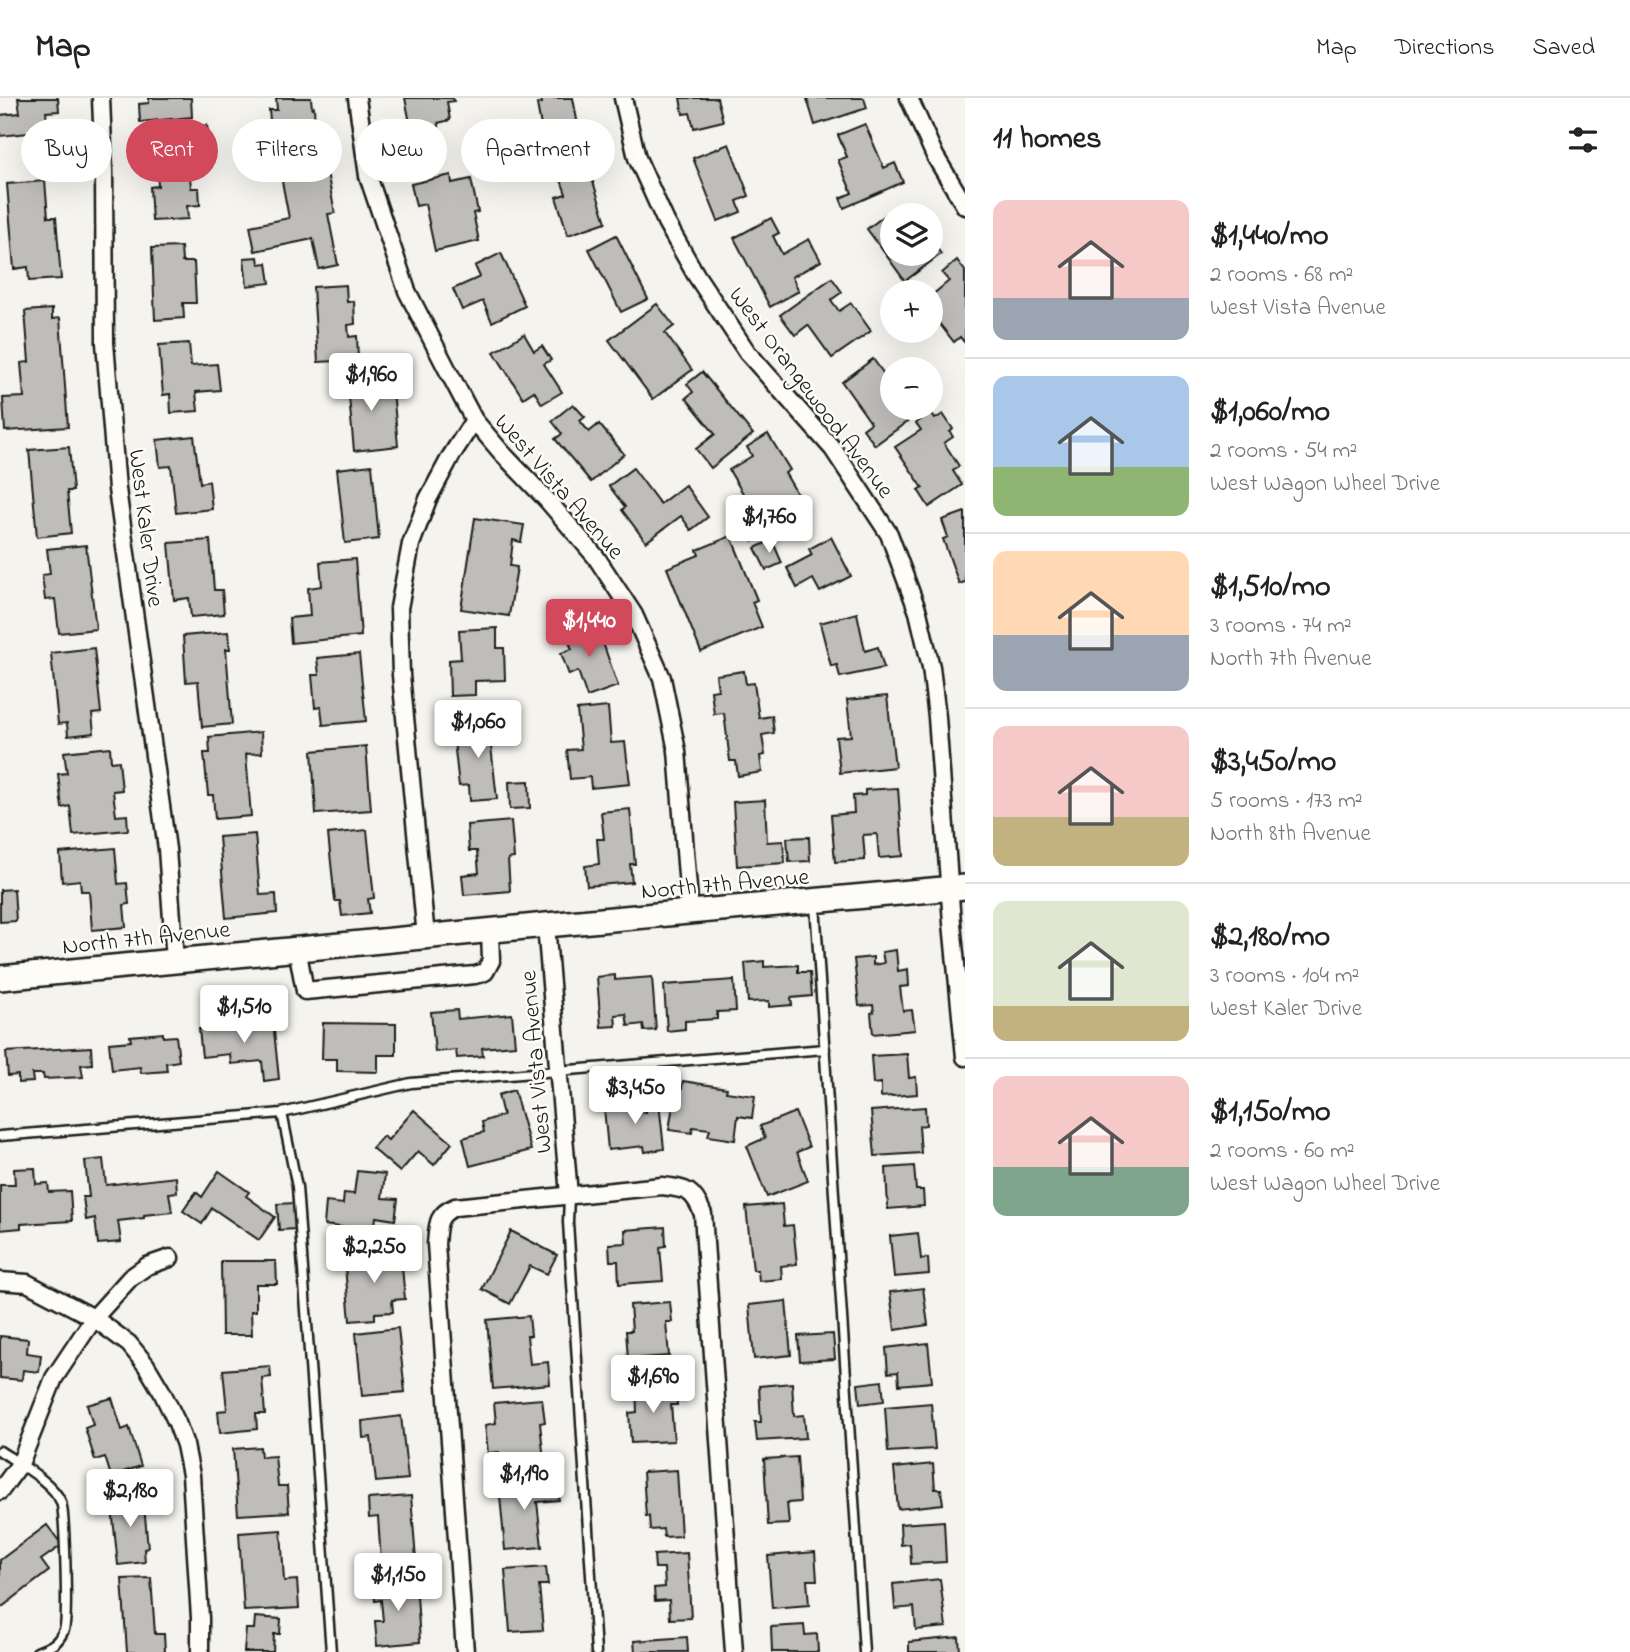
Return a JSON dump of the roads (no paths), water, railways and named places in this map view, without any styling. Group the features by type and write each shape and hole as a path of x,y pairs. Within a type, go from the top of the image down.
{"main road":[{"name":"North 7th Avenue","path":"0,978 957,888"}],"street":[{"name":"West Kaler Drive","path":"101,98 105,343 117,489 167,849 175,961"},
{"name":"West Vista Avenue","path":"357,98 368,176 407,291 474,420 596,557 634,615 662,678 677,751 690,913"},
{"name":"West Orangewood Avenue","path":"623,98 637,158 666,222 696,275 747,352 833,449 889,534 918,612 931,667 957,888 965,1057"},
{"path":"909,98 935,156 965,206"},
{"path":"426,937 401,675 399,608 411,544 428,499 474,420"},
{"name":"West Vista Avenue","path":"546,925 569,1195"},
{"path":"297,948 304,991 485,972 491,961 490,930"},
{"path":"465,1652 436,1244 440,1217 445,1211 455,1207 662,1186 682,1189 696,1197 703,1214 734,1652"},
{"path":"0,1491 20,1464 54,1378 94,1318 130,1278 147,1266 170,1258"},
{"path":"0,1281 27,1283 94,1318 129,1344 146,1365 162,1392 185,1445 191,1475 200,1652"}],"lane":[{"path":"815,901 864,1652"},
{"path":"0,1136 282,1113 411,1083 825,1049"},
{"path":"282,1113 297,1187 331,1652"},
{"path":"569,1195 568,1223 596,1652"},
{"path":"0,1451 53,1489 61,1503 65,1538 66,1628 54,1646 37,1652"}]}
